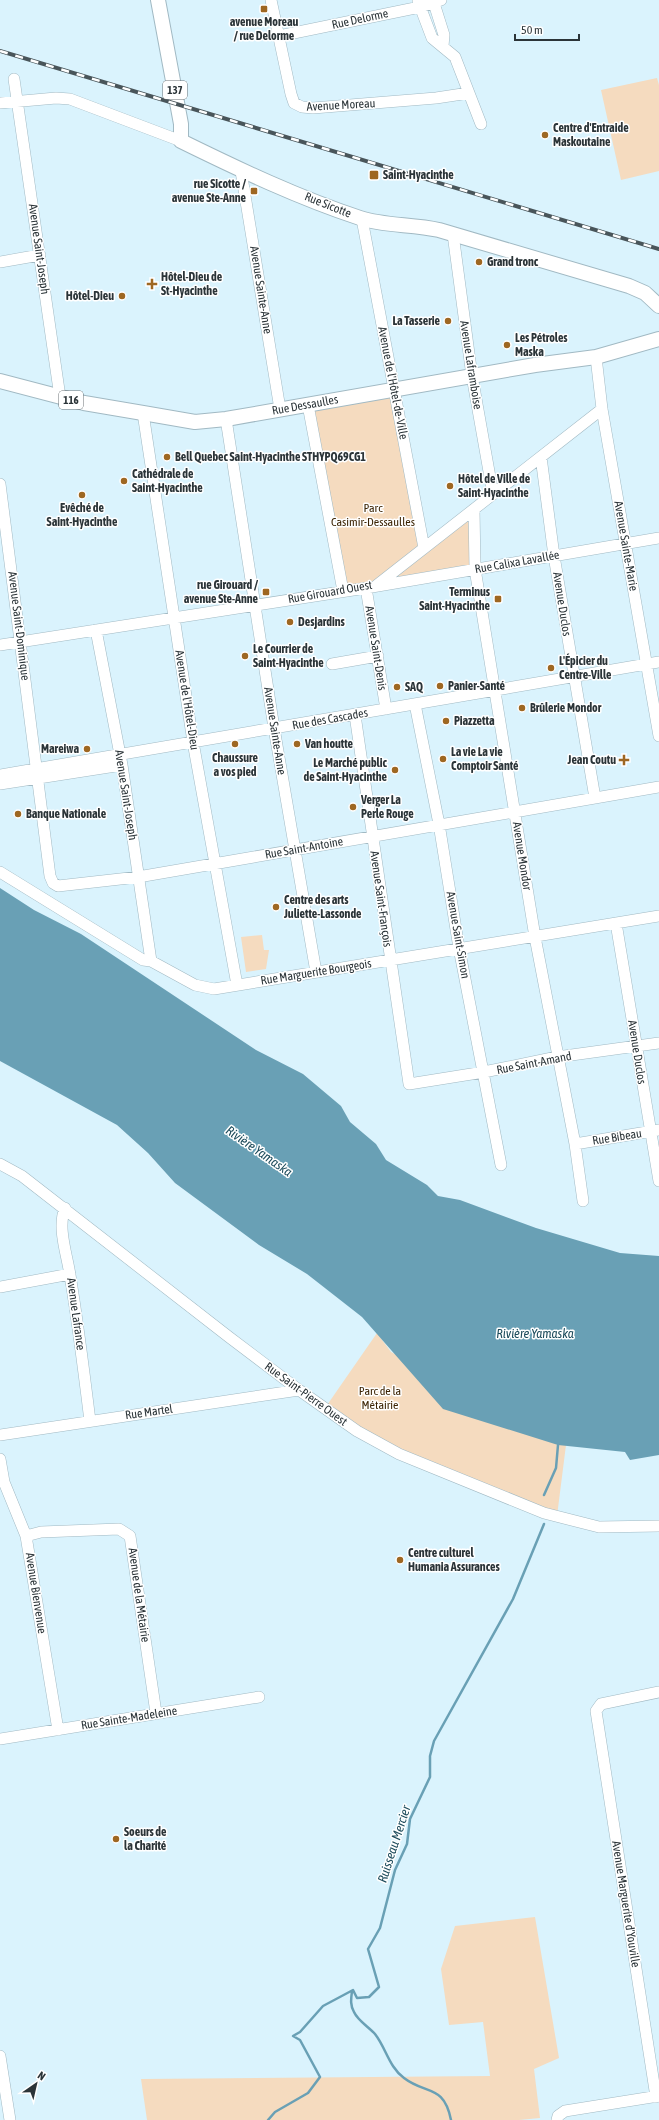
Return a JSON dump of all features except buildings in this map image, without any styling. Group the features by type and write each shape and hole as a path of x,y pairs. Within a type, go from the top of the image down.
{"main road":[{"name":"137","path":"158,0 181,124 181,141"},
{"name":"Rue Sicotte","path":"181,141 241,171 362,219 418,226 453,234 629,286 645,292 659,306"},
{"name":"Rue Dessaulles","path":"611,354 628,347 659,339"},
{"name":"Rue Dessaulles","path":"0,381 60,397 195,422 226,419 472,376 611,354 659,349"}],"street":[{"name":"Avenue Moreau","path":"271,0 291,94 294,103 302,107 332,108 436,98 469,93"},
{"name":"Rue Delorme","path":"279,36 419,3 436,1"},
{"path":"436,1 444,35 443,46"},
{"path":"419,3 432,38 456,57 481,124"},
{"name":"Avenue Saint-Joseph","path":"14,79 60,397"},
{"name":"Rue Sicotte","path":"0,103 56,98 70,99 181,141"},
{"name":"Avenue Sainte-Anne","path":"241,171 280,409"},
{"name":"Avenue de l'Hôtel-de-Ville","path":"362,219 424,548"},
{"name":"Avenue Laframboise","path":"453,234 472,376 493,494"},
{"path":"0,262 40,255"},
{"name":"Avenue Sainte-Marie","path":"596,357 602,409 659,736"},
{"path":"308,404 343,591"},
{"name":"Rue Girouard Ouest","path":"0,645 371,587 424,548 602,409"},
{"name":"Avenue de l'Hôtel-Dieu","path":"143,413 193,742 237,985"},
{"name":"Avenue Sainte-Anne","path":"226,419 274,728 316,972"},
{"name":"Avenue Duclos","path":"541,457 554,556 595,798"},
{"name":"Avenue Saint-Dominique","path":"0,484 3,526 21,642 37,774"},
{"name":"Avenue Mondor","path":"474,509 475,569 535,937 575,1144 583,1202"},
{"name":"Rue Calixa Lavallée","path":"371,587 659,538"},
{"name":"Avenue Saint-Denis","path":"371,587 378,656 386,709"},
{"name":"Avenue Saint-Joseph","path":"96,630 121,760 151,961"},
{"path":"332,664 378,656"},
{"name":"Rue des Cascades","path":"0,784 37,774 121,760 193,742 659,662"},
{"name":"Avenue Saint-Simon","path":"415,704 439,824 459,948 501,1165"},
{"name":"Avenue Saint-François","path":"355,714 409,1084"},
{"name":"Rue des Cascades","path":"0,775 37,774 101,768 121,760"},
{"name":"Rue Saint-Antoine","path":"37,774 50,876 53,883 58,886 138,877 659,787"},
{"name":"Rue Marguerite Bourgeois","path":"0,872 143,960 151,961 195,984 214,989 659,916"},
{"name":"Avenue Duclos","path":"616,923 636,1046 655,1131 659,1181"},
{"name":"Rue Saint-Amand","path":"409,1084 484,1072 557,1057 659,1043"},
{"name":"Rue Bibeau","path":"575,1144 655,1131"},
{"name":"Rue Saint-Pierre Ouest","path":"0,1164 22,1176 65,1208 299,1390 357,1431 399,1454 544,1513 599,1526 659,1526"},
{"name":"Avenue Lafrance","path":"65,1208 61,1217 90,1421"},
{"path":"0,1287 70,1274"},
{"name":"Rue Martel","path":"0,1435 299,1390"},
{"name":"Avenue Bienvenue","path":"0,1459 4,1482 26,1536 58,1730"},
{"name":"Avenue de la Métairie","path":"26,1536 41,1532 119,1529 130,1536 156,1713"},
{"name":"Avenue Marguerite d'Youville","path":"657,2096 596,1711 601,1704 659,1692"},
{"name":"Rue Sainte-Madeleine","path":"0,1739 259,1697"},
{"path":"0,2056 10,2120"},
{"path":"558,2118 565,2111 657,2096"}],"green space":[{"path":"657,78 659,85 659,171 621,180 601,90"},
{"name":"Parc Casimir-Dessaulles","path":"395,390 424,548 375,586 343,591 308,405"},
{"path":"470,517 471,565 389,580"},
{"path":"262,935 264,950 269,950 266,969 246,972 241,937"},
{"name":"Parc de la Métairie","path":"377,1333 391,1352 566,1445 557,1516 442,1472 325,1408"},
{"path":"535,1917 559,2058 534,2069 540,2118 519,2120 147,2120 141,2079 490,2076 483,2022 449,2025 441,1969 455,1926"}],"water":[{"name":"Rivière Yamaska","path":"0,888 34,910 81,934 256,1050 303,1074 341,1106 350,1122 376,1144 386,1160 427,1185 438,1196 460,1200 536,1228 620,1253 659,1256 659,1455 630,1460 625,1452 558,1445 443,1409 362,1317 307,1274 259,1245 175,1183 148,1153 117,1125 0,1061"}],"waterway":[{"name":"Ruisseau Mercier","path":"544,1495 556,1468 558,1445"},
{"name":"Ruisseau Mercier","path":"268,2120 275,2112 308,2093 320,2077 300,2040 293,2036 300,2032 323,2006 353,1990 357,1998 369,1997 379,1987 368,1949 380,1928 395,1870 407,1844 410,1819 430,1777 430,1756 434,1741 513,1599 544,1524"},
{"path":"352,1991 351,2004 354,2012 379,2039 391,2063 399,2074 412,2083 439,2095 448,2109 451,2120"}],"railway":[{"path":"0,51 659,249"}],"place":[{"name":"avenue Moreau / rue Delorme","path":"264,9"},
{"name":"Centre d'Entraide Maskoutaine","path":"545,135"},
{"name":"Saint-Hyacinthe","path":"374,175"},
{"name":"rue Sicotte / avenue Ste-Anne","path":"254,191"},
{"name":"Grand tronc","path":"479,262"},
{"name":"Hôtel-Dieu de St-Hyacinthe","path":"152,284"},
{"name":"Hôtel-Dieu","path":"122,296"},
{"name":"La Tasserie","path":"448,321"},
{"name":"Les Pétroles Maska","path":"507,345"},
{"name":"Bell Quebec Saint-Hyacinthe STHYPQ69CG1","path":"167,457"},
{"name":"Cathédrale de Saint-Hyacinthe","path":"124,481"},
{"name":"Hôtel de Ville de Saint-Hyacinthe","path":"450,486"},
{"name":"Evêché de Saint-Hyacinthe","path":"82,495"},
{"name":"rue Girouard / avenue Ste-Anne","path":"266,592"},
{"name":"Terminus Saint-Hyacinthe","path":"498,599"},
{"name":"Desjardins","path":"290,622"},
{"name":"Le Courrier de Saint-Hyacinthe","path":"245,656"},
{"name":"L'Épicier du Centre-Ville","path":"551,668"},
{"name":"Panier-Santé","path":"440,686"},
{"name":"SAQ","path":"397,687"},
{"name":"Brûlerie Mondor","path":"522,708"},
{"name":"Piazzetta","path":"446,721"},
{"name":"Chaussure a vos pied","path":"235,744"},
{"name":"Van houtte","path":"297,744"},
{"name":"Mareiwa","path":"87,749"},
{"name":"La vie La vie Comptoir Santé","path":"443,759"},
{"name":"Jean Coutu","path":"624,760"},
{"name":"Le Marché public de Saint-Hyacinthe","path":"395,770"},
{"name":"Verger La Perle Rouge","path":"353,807"},
{"name":"Banque Nationale","path":"18,814"},
{"name":"Centre des arts Juliette-Lassonde","path":"276,907"},
{"name":"Centre culturel Humania Assurances","path":"400,1560"},
{"name":"Soeurs de la Charité","path":"116,1839"}]}
